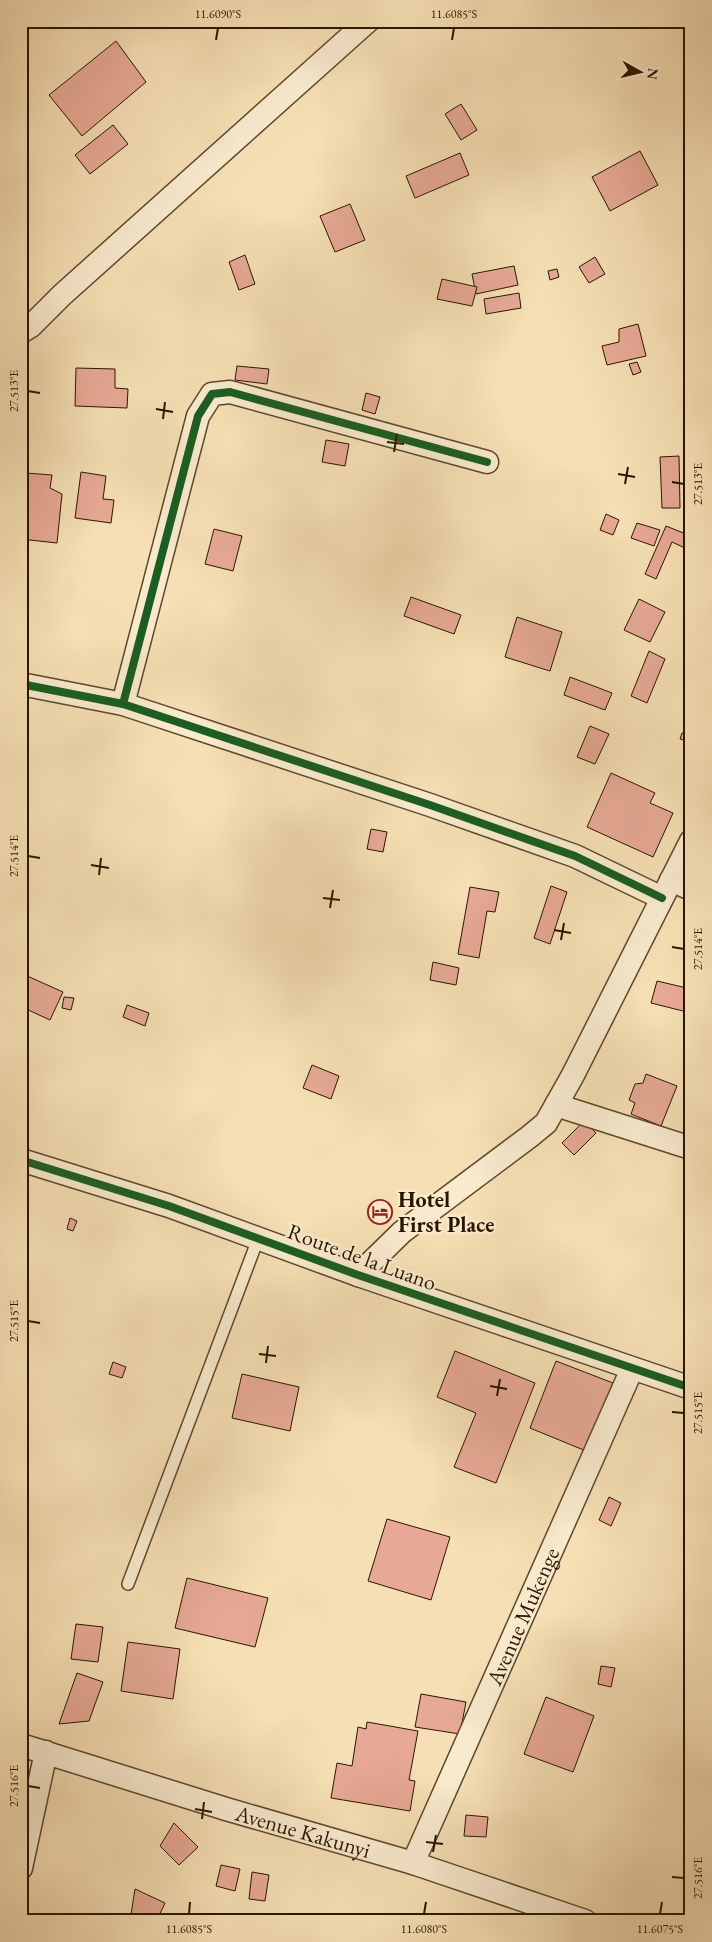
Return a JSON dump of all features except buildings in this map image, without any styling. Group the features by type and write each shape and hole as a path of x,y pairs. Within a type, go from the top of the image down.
{"street":[{"path":"21,332 31,326 62,295 368,21"},
{"path":"123,704 198,416 212,394 230,392 487,462"},
{"path":"21,684 123,704 430,805 674,889"},
{"path":"358,1276 402,1232 546,1123 674,889 691,840"},
{"path":"556,1105 691,1148"},
{"name":"Route de la Luano","path":"21,1160 169,1206 358,1276 691,1388"},
{"name":"Avenue Mukenge","path":"413,1863 632,1369"},
{"name":"Avenue Kakunyi","path":"21,1745 226,1809 413,1863 585,1921"},
{"path":"21,1868 46,1752"}],"lane":[{"path":"128,1584 258,1239"}],"cycle path":[{"path":"123,704 198,416 212,394 230,392 487,462"},
{"path":"21,684 123,704 430,805 575,856 662,898"},
{"path":"21,1160 169,1206 358,1275 691,1388"}],"place":[{"name":"Hotel First Place","path":"380,1212"}]}
